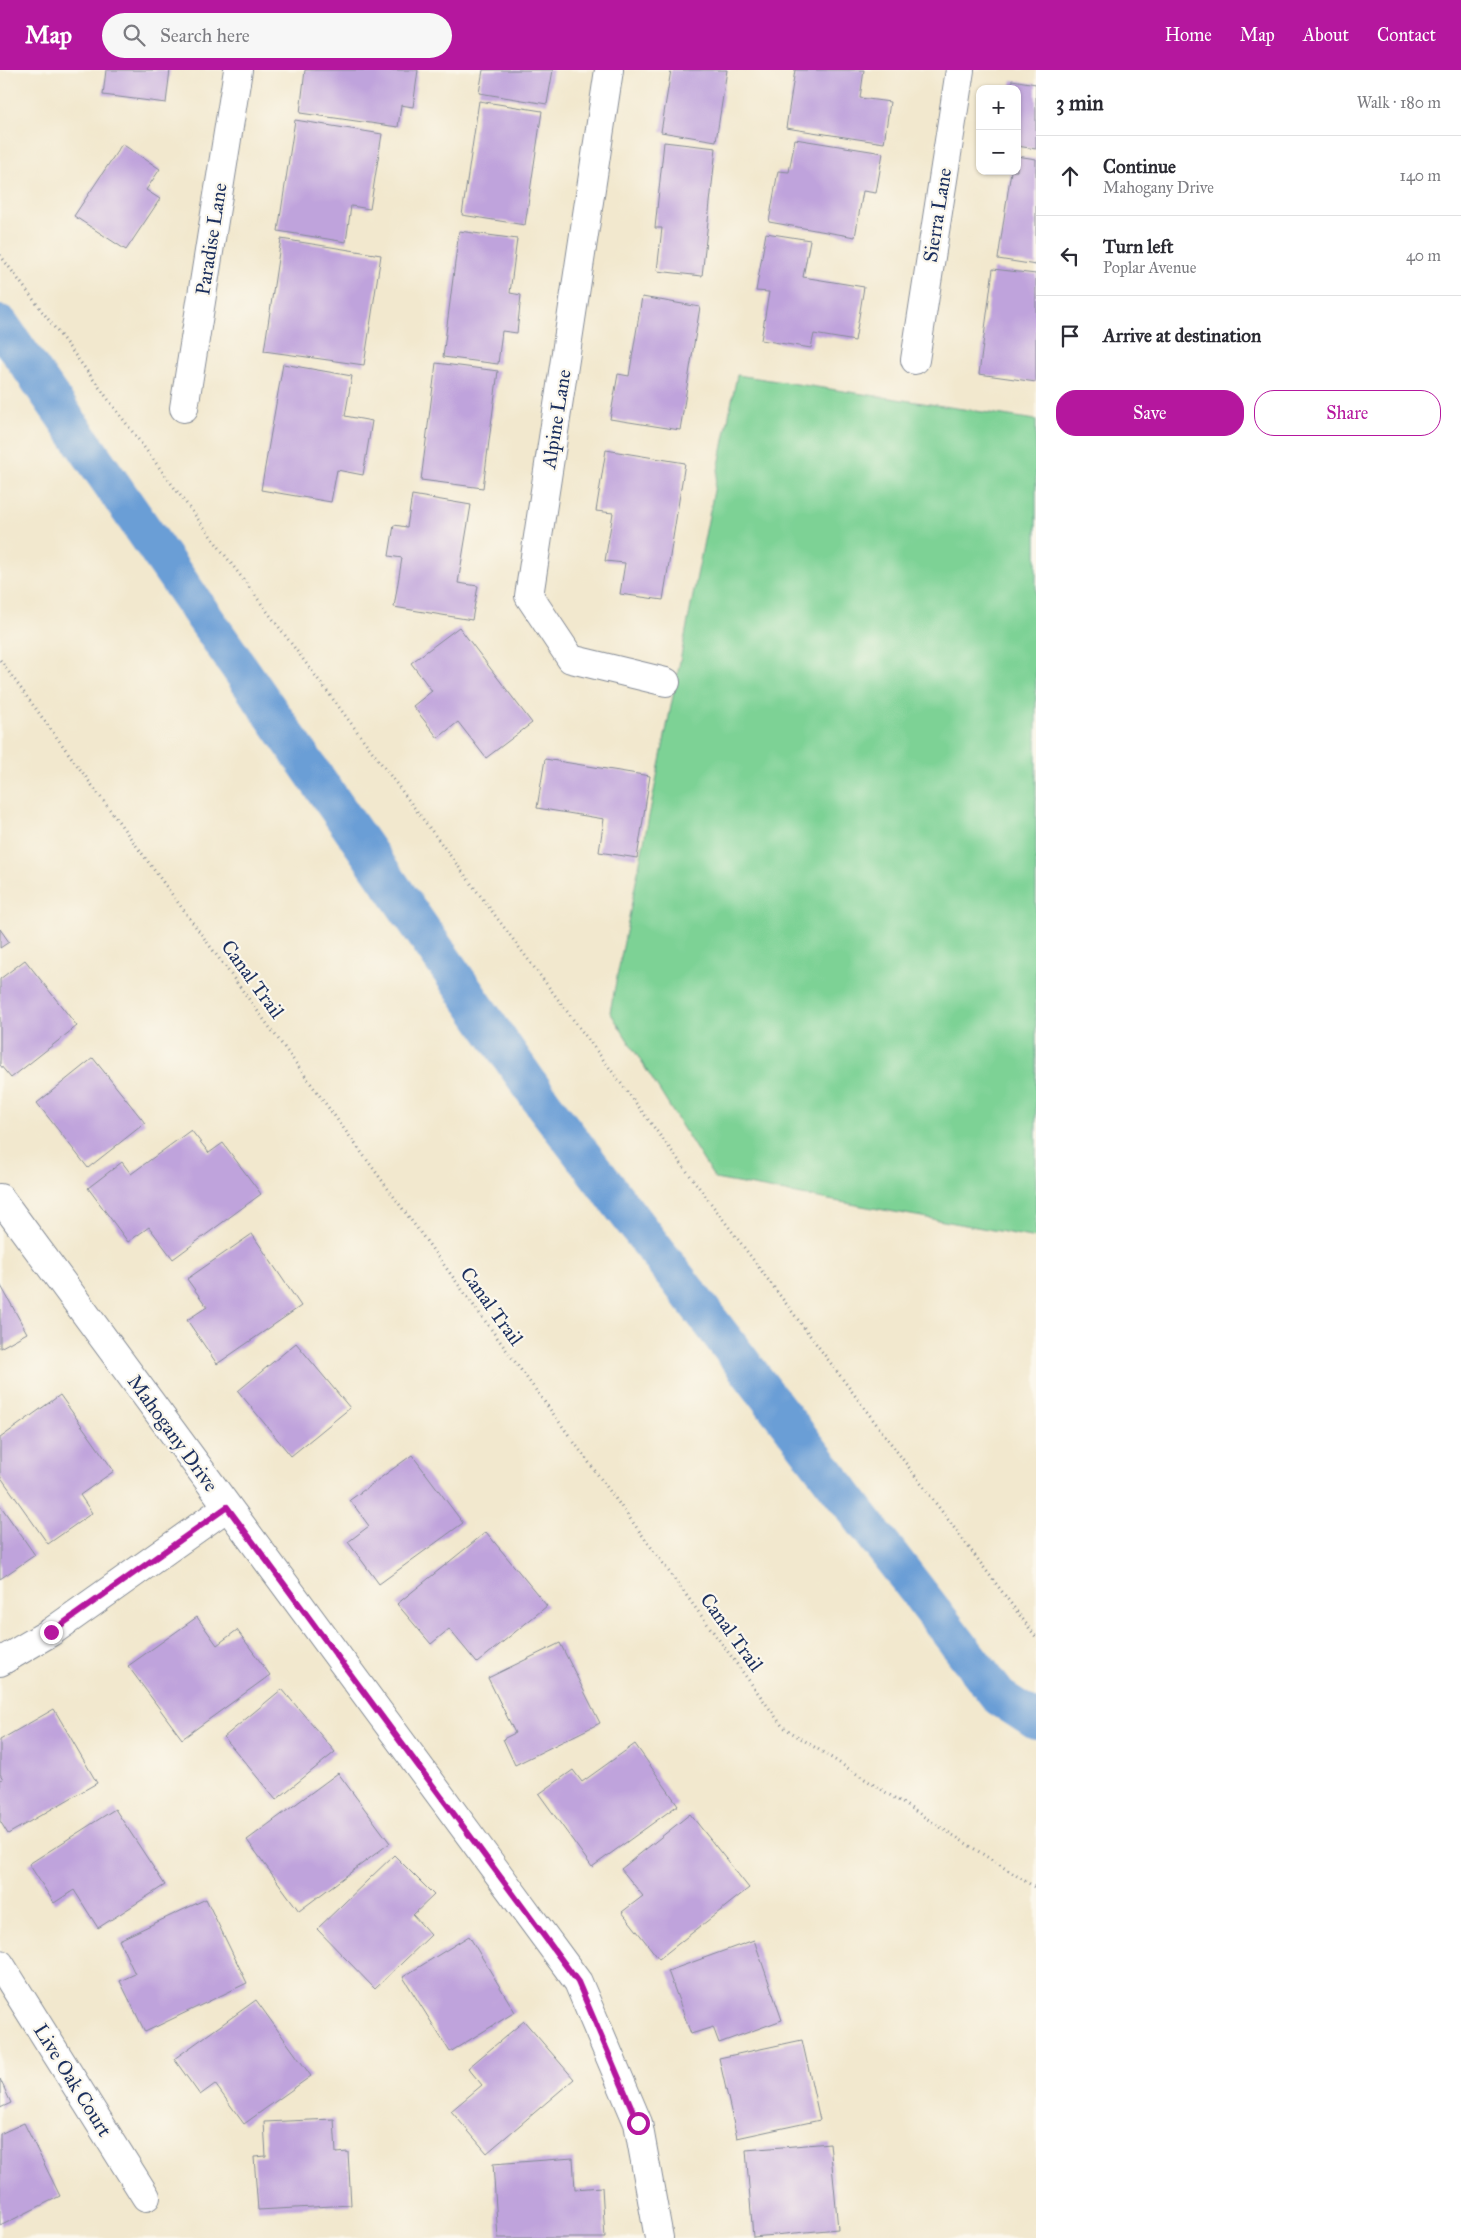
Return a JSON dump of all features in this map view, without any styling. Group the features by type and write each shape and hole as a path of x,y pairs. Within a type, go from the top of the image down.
{"street":[{"name":"Paradise Lane","path":"184,408 238,70"},
{"name":"Alpine Lane","path":"609,70 529,596 571,659 666,682"},
{"name":"Sierra Lane","path":"915,360 960,70"},
{"name":"Mahogany Drive","path":"0,1198 578,1982 638,2123 658,2238"},
{"path":"0,1662 51,1632 227,1507"},
{"name":"Live Oak Court","path":"0,1964 146,2196"}],"path":[{"path":"0,255 1036,1637"},
{"name":"Canal Trail","path":"0,660 783,1727 1036,1888"}],"green space":[{"path":"737,375 1036,420 1036,1238 715,1179 610,1012"}],"building":[{"path":"106,70 170,70 166,103 103,95"},
{"path":"305,70 418,70 413,107 401,105 398,127 300,113"},
{"path":"483,70 553,70 547,104 479,93"},
{"path":"671,70 727,70 716,141 661,132"},
{"path":"795,70 864,70 860,98 890,102 884,143 786,128"},
{"path":"1012,80 1036,84 1036,149 1021,147 1021,85 1011,85"},
{"path":"479,101 542,111 525,225 462,215"},
{"path":"295,120 382,134 370,209 351,206 346,242 278,231"},
{"path":"795,139 883,153 876,193 863,191 855,237 769,222 778,171 789,172"},
{"path":"664,142 716,148 702,276 657,271 662,228 655,228"},
{"path":"122,144 160,169 146,190 160,199 126,250 74,216"},
{"path":"1021,157 1036,159 1036,265 998,259 1010,175 1021,175"},
{"path":"459,231 517,239 510,293 521,295 517,333 502,331 498,364 443,357"},
{"path":"766,233 810,240 803,277 864,287 855,341 814,334 811,348 761,340 769,292 756,291"},
{"path":"281,239 381,255 364,365 264,351"},
{"path":"993,269 1036,274 1036,382 979,374"},
{"path":"642,297 700,307 680,430 610,419 618,374 629,376"},
{"path":"436,363 498,371 483,488 421,480"},
{"path":"283,364 352,376 345,416 372,421 363,475 337,470 331,502 261,490"},
{"path":"606,450 685,463 663,600 620,594 625,563 605,561 613,513 596,511"},
{"path":"412,495 471,505 458,583 478,586 472,620 394,607 402,558 389,556 394,525 407,527"},
{"path":"459,627 532,723 486,758 458,722 438,738 413,706 432,691 411,663"},
{"path":"545,759 650,776 637,858 599,852 604,819 537,808"},
{"path":"0,929 9,942 0,948"},
{"path":"25,960 77,1026 11,1078 0,1065 0,979"},
{"path":"93,1058 145,1123 88,1168 37,1103"},
{"path":"191,1130 209,1153 223,1143 261,1194 173,1259 149,1227 128,1242 88,1188 122,1162 131,1174"},
{"path":"252,1234 301,1306 217,1364 187,1320 207,1307 187,1279"},
{"path":"0,1284 27,1333 0,1348"},
{"path":"296,1343 350,1408 291,1456 238,1391"},
{"path":"60,1395 114,1471 80,1495 92,1513 48,1544 0,1476 0,1438"},
{"path":"412,1455 463,1523 379,1584 348,1542 369,1526 350,1500"},
{"path":"0,1505 35,1555 0,1579"},
{"path":"486,1532 547,1606 477,1663 449,1629 431,1644 397,1604"},
{"path":"197,1617 217,1645 237,1630 270,1675 182,1739 128,1666"},
{"path":"560,1643 600,1723 515,1765 503,1739 515,1733 488,1678"},
{"path":"282,1689 335,1752 276,1800 224,1737"},
{"path":"54,1709 97,1783 8,1834 0,1821 0,1780 3,1779 0,1774 0,1740"},
{"path":"635,1744 678,1805 592,1867 539,1794 573,1770 582,1782"},
{"path":"338,1773 390,1843 299,1911 247,1840"},
{"path":"115,1809 165,1885 98,1928 74,1890 54,1903 29,1864"},
{"path":"690,1814 749,1888 659,1959 622,1912 643,1896 621,1869"},
{"path":"394,1855 434,1895 413,1915 431,1935 375,1989 317,1929"},
{"path":"206,1899 247,1983 145,2032 120,1981 135,1974 119,1940"},
{"path":"469,1936 515,2012 450,2052 403,1977"},
{"path":"754,1940 782,2020 719,2043 713,2027 691,2034 668,1971"},
{"path":"256,2000 311,2076 244,2124 215,2084 200,2095 174,2059"},
{"path":"524,2021 574,2079 487,2153 451,2111 482,2085 468,2068"},
{"path":"802,2040 820,2120 737,2138 719,2058"},
{"path":"0,2079 11,2103 0,2108"},
{"path":"334,2119 336,2153 348,2152 351,2205 258,2210 254,2157 266,2156 264,2122"},
{"path":"24,2123 60,2196 0,2226 0,2134"},
{"path":"830,2143 838,2229 753,2237 746,2150"},
{"path":"573,2158 575,2189 602,2187 605,2238 498,2238 493,2164"}],"waterway":[{"path":"0,324 544,1105 999,1697 1036,1721"}],"route":[{"path":"51,1632 227,1507 578,1982 638,2123"}]}
